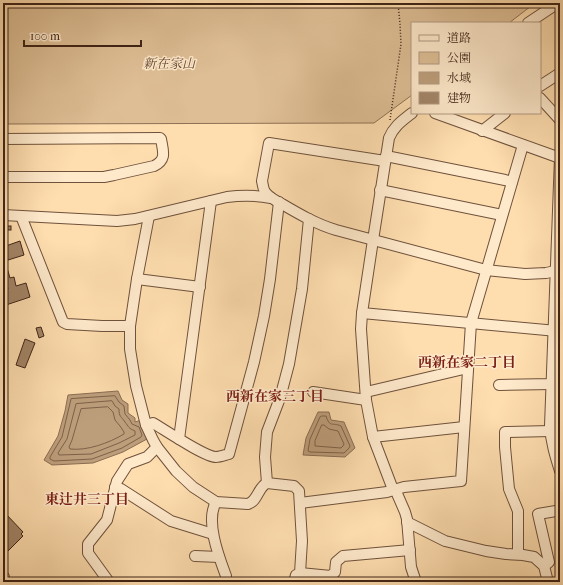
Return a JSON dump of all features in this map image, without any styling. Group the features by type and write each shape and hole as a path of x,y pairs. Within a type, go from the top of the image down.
{"street":[{"path":"530,22 558,3"},
{"path":"541,85 560,73"},
{"path":"541,99 560,120"},
{"path":"411,114 396,126 389,138 380,190 361,329 366,396 373,437 392,487 391,490 405,512 407,522 408,550 411,567 416,582"},
{"path":"438,114 522,146 560,157 556,383 553,449 560,471"},
{"path":"482,131 504,114"},
{"path":"3,138 160,138 162,139 163,154 160,164 114,175 3,177"},
{"path":"512,182 385,158 269,143 262,181 265,193 309,220 323,226 486,270 525,274 546,274 558,271"},
{"path":"303,503 461,481 471,323 522,146"},
{"path":"380,190 502,215"},
{"path":"3,215 117,221 149,216 226,196 256,195 275,200"},
{"path":"146,425 153,423 207,455 216,457 228,454 254,362 264,316 270,279 275,200"},
{"path":"179,439 211,201"},
{"path":"21,216 63,322 67,324 130,326"},
{"path":"149,216 130,326 130,349 136,386 146,425 157,447 176,471 193,487 216,502 248,504 252,503 264,484 294,486 303,503 302,573"},
{"path":"267,483 265,457 267,432 280,398 289,364 302,290 309,220"},
{"path":"137,279 200,287"},
{"path":"362,313 557,330"},
{"path":"314,392 366,396 468,368"},
{"path":"499,385 556,383"},
{"path":"373,437 464,427"},
{"path":"518,554 518,511 509,490 505,432 554,434"},
{"path":"109,582 88,553 88,544 107,520 117,481 128,464 147,456 157,447"},
{"path":"115,487 171,521 213,534"},
{"path":"216,502 213,507 212,529 219,557 226,576"},
{"path":"544,566 549,562 538,514 556,511"},
{"path":"407,522 445,541 486,552 518,554 534,557 544,566 548,582"},
{"path":"294,582 296,575 302,573 331,576 335,572 336,562 343,556 408,550"},
{"path":"195,556 219,557"}],"path":[{"path":"392,131 390,124 401,44 398,3"}],"green space":[{"name":"新在家山","path":"3,3 535,3 510,22 411,22 411,96 374,123 3,124"}],"water":[{"path":"118,391 122,400 128,404 128,413 135,418 135,422 141,420 147,439 123,452 93,463 52,465 44,460 58,436 68,395"},
{"path":"318,412 329,412 331,420 344,422 355,448 345,457 303,455 306,438"}],"building":[{"path":"3,226 11,226 11,230 3,230"},
{"path":"20,241 24,255 5,261 10,278 14,277 16,286 26,283 30,297 3,306 3,291 8,289 3,272 3,247"},
{"path":"41,327 44,336 39,338 36,328"},
{"path":"25,339 35,343 25,368 16,365"},
{"path":"5,513 23,532 21,534 23,536 3,556 3,515"}],"district":[{"name":"西新在家二丁目","path":"467,362"},
{"name":"西新在家三丁目","path":"275,396"},
{"name":"東辻井三丁目","path":"87,499"}]}
